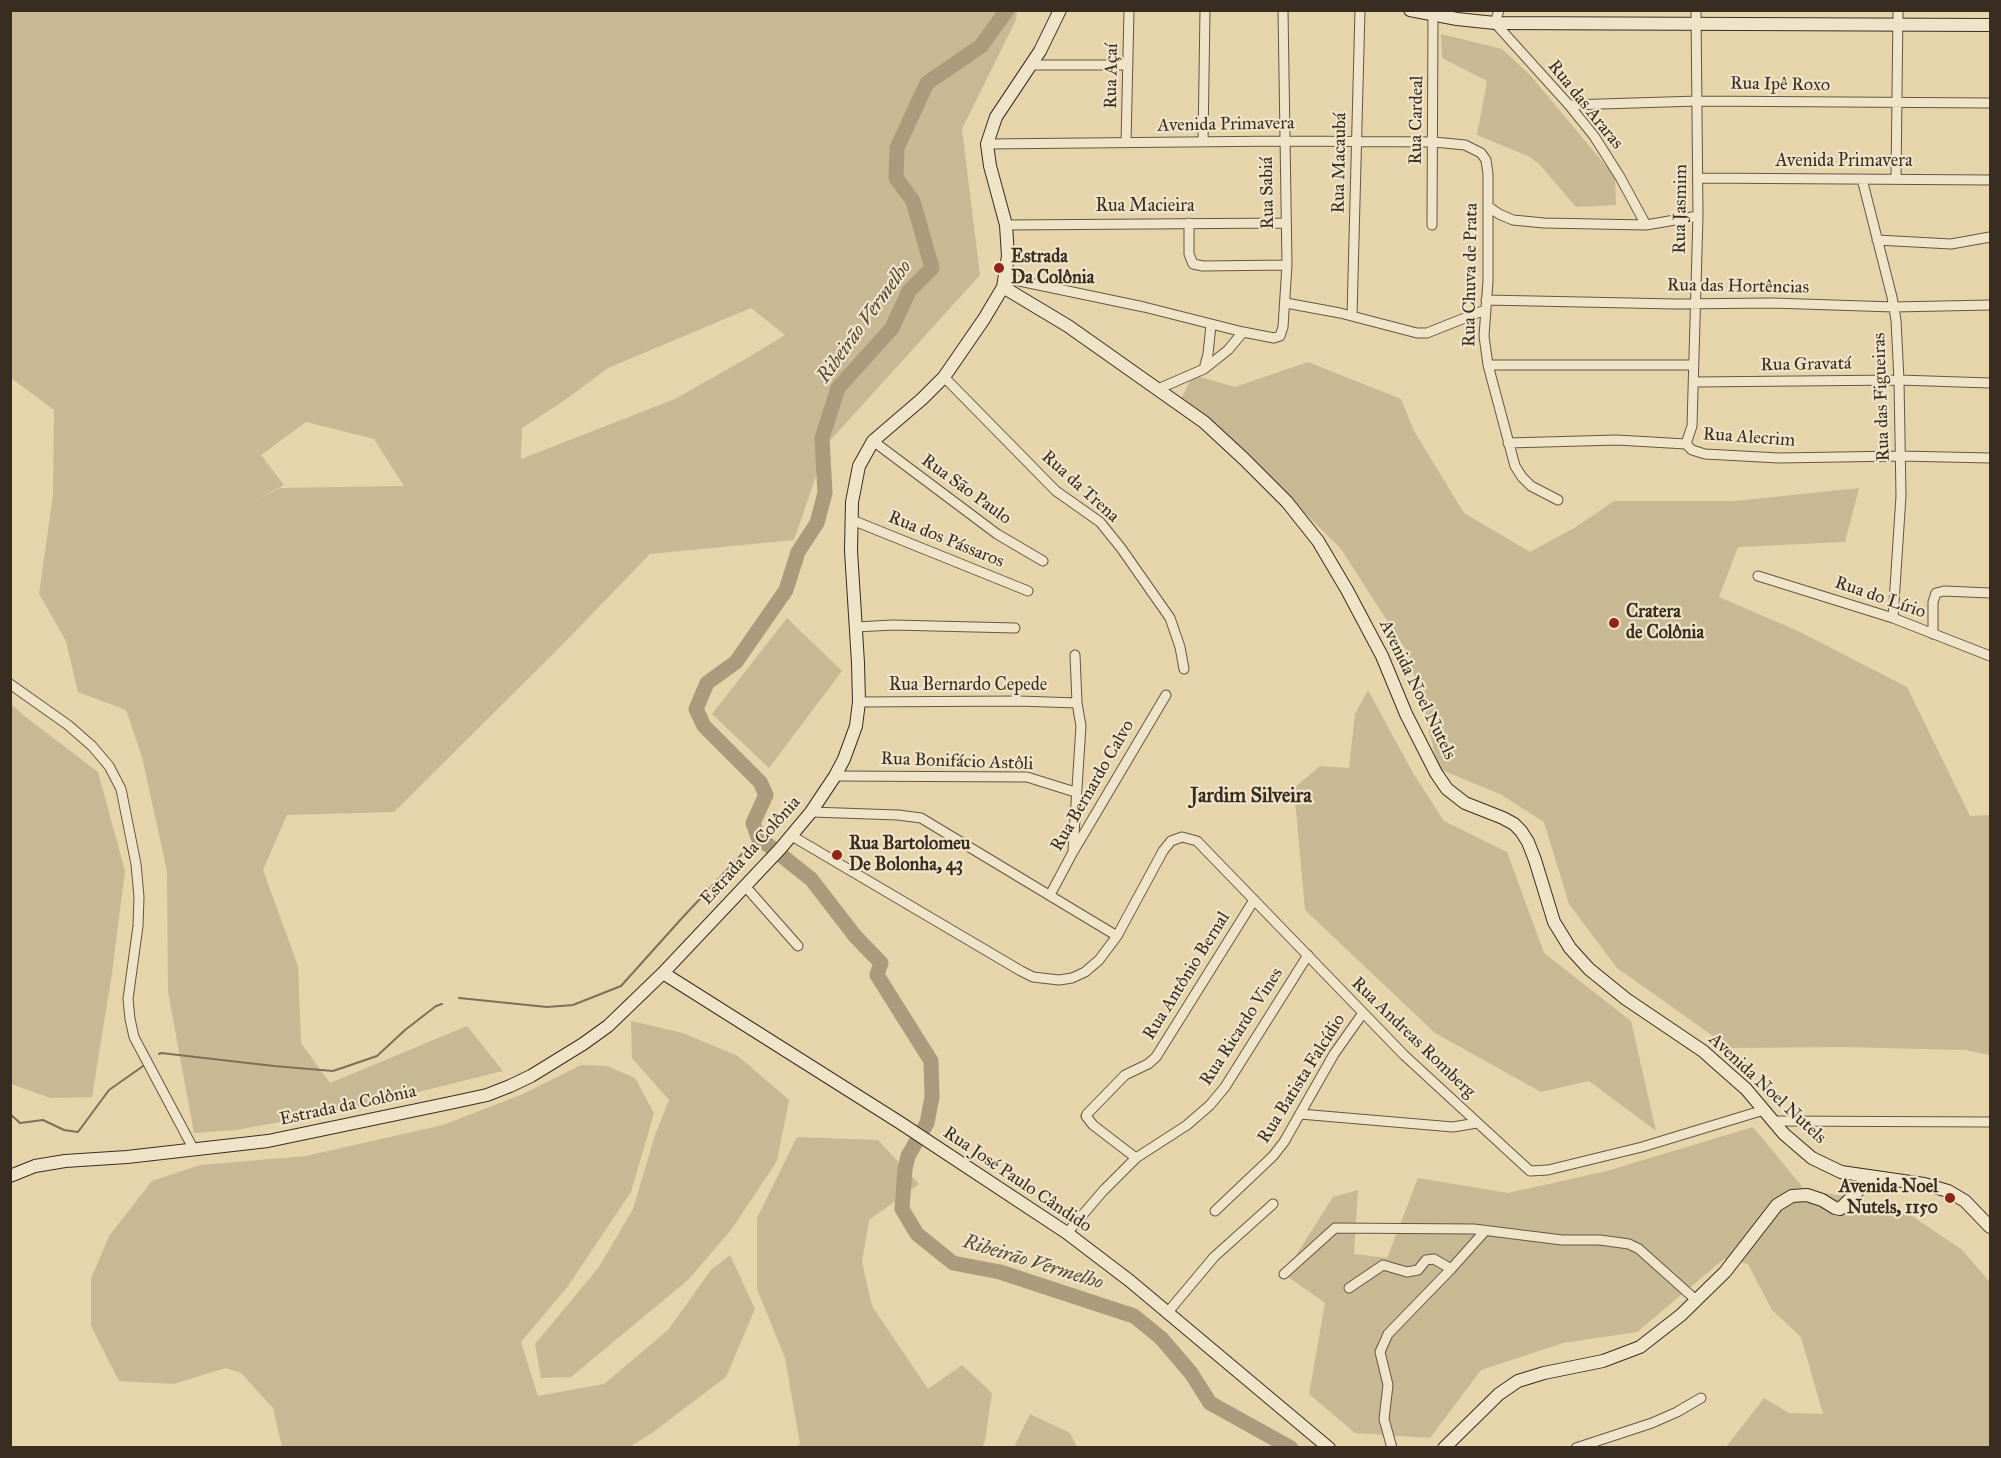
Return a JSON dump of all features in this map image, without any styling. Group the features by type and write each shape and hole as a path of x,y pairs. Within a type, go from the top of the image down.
{"street":[{"name":"Estrada da Colônia","path":"10,1176 35,1166 65,1161 268,1141 450,1103 495,1092 531,1077 608,1026 663,973 792,836 835,776 856,726 859,702 851,551 855,480 859,466 873,441 944,377 979,327 1004,283 1008,247 1006,225 990,166 987,144 996,117 1048,36 1060,10"},
{"name":"Rua Açaí","path":"1126,143 1129,10"},
{"path":"1203,142 1205,10"},
{"name":"Rua Sabiá","path":"1244,332 1277,338 1283,327 1286,303 1283,10"},
{"name":"Rua Macaubá","path":"1352,316 1360,10"},
{"path":"1410,10 1495,23 1990,25"},
{"path":"1495,23 1498,10"},
{"name":"Rua Jasmim","path":"1686,444 1692,426 1698,216 1696,10"},
{"path":"1896,179 1898,10"},
{"name":"Rua Cardeal","path":"1432,225 1433,15"},
{"name":"Rua das Araras","path":"1495,23 1594,136 1646,225"},
{"path":"1030,65 1128,65"},
{"name":"Rua Ipê Roxo","path":"1569,105 1698,101 1990,103"},
{"name":"Avenida Primavera","path":"987,144 1358,141 1434,142 1465,145"},
{"name":"Rua Chuva de Prata","path":"1465,145 1481,153 1486,160 1489,207 1484,336 1488,365 1508,442 1515,466 1522,477 1531,486 1558,500"},
{"name":"Avenida Primavera","path":"1698,178 1990,180"},
{"name":"Rua das Figueiras","path":"1862,179 1894,307 1899,380 1900,526 1893,618"},
{"path":"1489,207 1499,214 1523,222 1646,225 1698,216"},
{"path":"1189,223 1189,254 1193,264 1287,266"},
{"name":"Rua Macieira","path":"1006,225 1285,223"},
{"path":"1877,240 1893,243 1951,244 1990,237"},
{"path":"1004,283 1144,308 1244,332 1228,350 1204,369 1158,389"},
{"name":"Avenida Noel Nutels","path":"1004,283 1204,422 1287,502 1311,530 1347,590 1382,656 1406,714 1436,773 1448,789 1460,799 1473,807 1503,818 1521,831 1535,860 1554,922 1579,959 1626,999 1703,1052 1746,1089 1799,1148 1822,1164 1841,1172 1924,1184 1948,1191 1965,1201 1990,1227"},
{"path":"1286,303 1352,316 1417,333 1426,333 1485,305"},
{"name":"Rua das Hortências","path":"1485,305 1695,303 1894,307 1990,305"},
{"path":"1204,369 1211,325"},
{"path":"1488,365 1693,365"},
{"name":"Rua da Trena","path":"944,377 1056,491 1100,522 1170,618 1185,669"},
{"name":"Rua Gravatá","path":"1694,382 1899,380 1990,383"},
{"name":"Rua São Paulo","path":"873,441 997,534 1043,561"},
{"name":"Rua Alecrim","path":"1508,442 1617,441 1686,444 1696,452 1779,459 1900,456 1990,458"},
{"name":"Rua dos Pássaros","path":"852,520 1028,591"},
{"name":"Rua do Lírio","path":"1758,576 1893,618 1990,656"},
{"path":"1933,634 1933,602 1936,593 1944,591 1990,594"},
{"path":"856,627 893,625 1015,628"},
{"path":"1073,852 1081,726 1077,703 1076,655"},
{"path":"10,684 68,725 92,746 109,766 121,789 136,864 139,897 138,926 128,999 129,1019 134,1037 194,1150"},
{"name":"Rua Bernardo Calvo","path":"1050,895 1166,695"},
{"name":"Rua Bernardo Cepede","path":"859,702 1077,703"},
{"name":"Rua Bonifácio Astôli","path":"835,776 1027,777 1076,792"},
{"path":"792,836 1033,977 1059,980 1072,978 1085,972 1099,960 1117,936 921,818 811,812"},
{"name":"Rua Andreas Romberg","path":"1117,936 1163,851 1171,841 1182,837 1197,841 1363,1013 1530,1171 1548,1170 1642,1148 1764,1110"},
{"path":"745,886 798,946"},
{"name":"Rua Antônio Bernal","path":"1136,1158 1093,1125 1086,1116 1125,1075 1148,1064 1156,1057 1254,900"},
{"name":"Rua Ricardo Vines","path":"1067,1233 1103,1191 1136,1158 1187,1125 1210,1106 1225,1087 1308,955"},
{"name":"Rua José Paulo Cândido","path":"663,973 899,1122 1067,1233 1168,1312 1329,1448"},
{"name":"Rua Batista Falcídio","path":"1215,1211 1273,1156 1284,1142 1334,1054 1363,1013"},
{"path":"1300,1114 1454,1127 1477,1123"},
{"path":"1773,1121 1990,1122"},
{"path":"1444,1448 1499,1394 1512,1385 1544,1373 1612,1358 1640,1347 1682,1316 1730,1266 1777,1205 1797,1195 1815,1197 1840,1209 1857,1192 1867,1176"},
{"path":"1168,1312 1214,1257 1273,1204"},
{"path":"1284,1274 1335,1228 1485,1231 1562,1240 1600,1240 1629,1244 1639,1249 1696,1300"},
{"path":"1392,1448 1384,1419 1388,1384 1380,1352 1388,1334 1485,1231"},
{"path":"1348,1288 1383,1265 1407,1272 1418,1270 1426,1260 1434,1259 1451,1269"},
{"path":"1576,1448 1652,1423 1701,1398"}],"shaded area":[{"path":"11,10 1017,11 1016,20 962,129 980,275 827,444 794,540 650,554 394,812 287,815 263,870 298,966 301,1043 330,1083 467,1026 503,1071 347,1110 236,1130 194,1133 168,992 167,871 142,757 126,710 78,692 66,641 39,594 53,495 54,410 11,378","holes":["751,308 785,335 675,399 521,459 522,428 608,368","306,422 374,439 404,486 280,488 252,502 284,485 261,455"]},
{"path":"1441,34 1502,49 1531,76 1615,177 1616,205 1576,207 1540,165 1530,157 1477,135 1487,81 1442,58"},
{"path":"1308,362 1401,399 1414,431 1464,513 1530,552 1576,527 1614,501 1735,501 1859,488 1845,542 1738,547 1719,597 1798,631 1907,687 1970,816 1990,815 1990,1055 1965,1050 1844,1047 1730,1048 1617,968 1569,904 1544,822 1500,794 1439,769 1408,653 1341,549 1292,500 1180,401 1193,375 1235,387"},
{"path":"787,618 842,671 769,768 712,714"},
{"path":"1368,690 1413,773 1444,821 1507,852 1544,953 1631,1021 1656,1131 1589,1081 1541,1092 1435,1033 1305,910 1294,788 1320,766 1349,768 1355,714"},
{"path":"10,703 98,772 125,871 112,973 92,1097 50,1098 11,1084"},
{"path":"631,1021 683,1033 738,1056 789,1100 777,1161 731,1230 688,1280 571,1377 541,1378 535,1344 599,1267 633,1209 655,1135 669,1100 632,1058"},
{"path":"581,1065 607,1066 635,1078 654,1113 631,1192 568,1286 521,1342 538,1396 604,1384 668,1330 711,1270 730,1255 755,1309 726,1377 652,1433 628,1448 282,1447 273,1408 241,1373 226,1368 173,1384 119,1381 91,1326 91,1279 109,1236 152,1181 200,1165 306,1156 443,1125 523,1094"},
{"path":"1753,1127 1805,1190 1851,1197 1912,1216 1961,1249 1990,1282 1990,1447 1726,1447 1764,1398 1789,1413 1823,1414 1801,1337 1772,1310 1748,1264 1724,1259 1637,1332 1563,1343 1481,1370 1430,1438 1355,1433 1309,1394 1325,1303 1284,1274 1333,1197 1358,1190 1354,1254 1387,1258 1418,1178 1508,1193 1607,1171"},
{"path":"797,1137 878,1140 919,1184 869,1220 862,1262 872,1306 928,1389 962,1365 992,1393 985,1441 982,1447 797,1447 800,1444 785,1358 757,1289 757,1218"},
{"path":"1030,1414 1070,1433 1077,1447 1014,1447"}],"waterway":[{"name":"Ribeirão Vermelho","path":"1007,10 981,46 927,83 897,148 896,178 913,201 932,268 909,291 892,328 838,388 822,438 825,493 817,523 798,552 786,590 736,662 707,683 696,709 704,726 760,782 766,795 753,823 758,837 811,879 855,936 881,963 877,975 931,1061 932,1097 927,1123 908,1156 905,1169 902,1209 917,1234 953,1263 1000,1272 1134,1316 1161,1338 1191,1373 1210,1403 1291,1448"},
{"path":"459,998 547,1007 573,1005 621,986 758,837"},
{"path":"159,1054 333,1071 377,1056 405,1030 436,1006 442,1004"},
{"path":"10,1114 20,1123 43,1120 64,1130 78,1132 109,1090 146,1064"}],"place":[{"name":"Estrada Da Colônia","path":"999,268"},
{"name":"Cratera de Colônia","path":"1614,623"},
{"name":"Rua Bartolomeu De Bolonha, 43","path":"837,855"},
{"name":"Avenida Noel Nutels, 1150","path":"1950,1198"}],"district":[{"name":"Jardim Silveira","path":"1251,797"}]}
